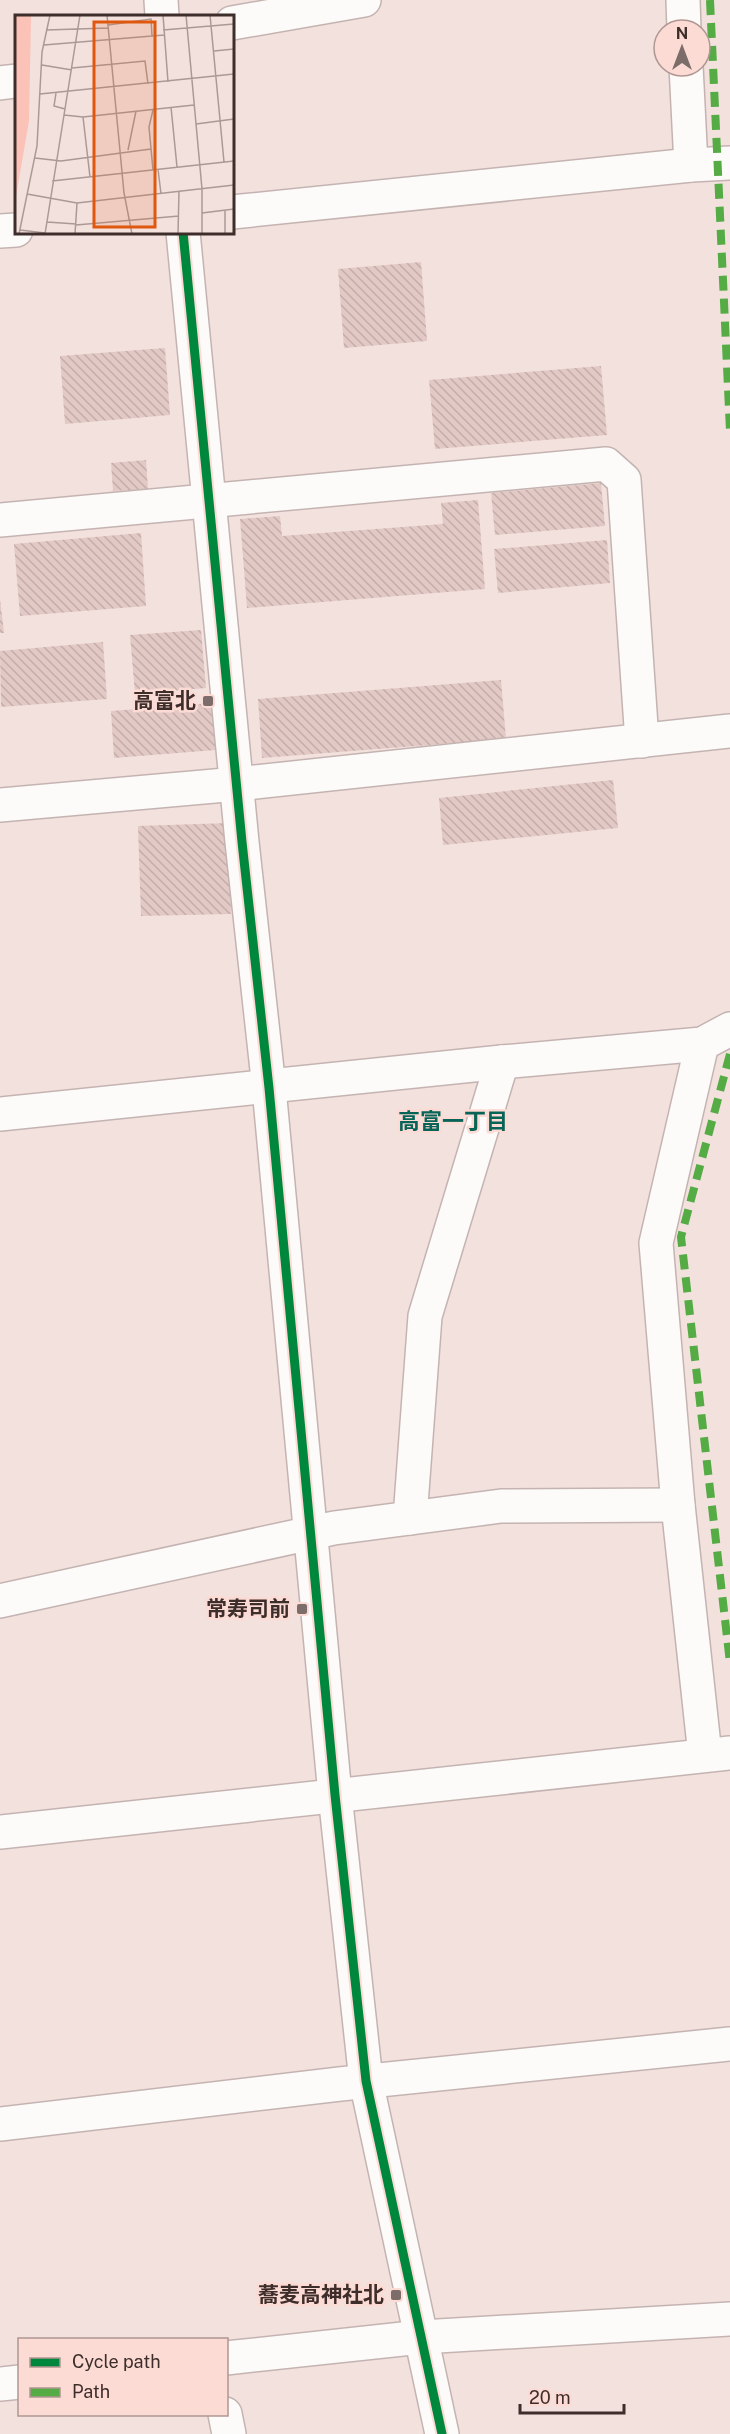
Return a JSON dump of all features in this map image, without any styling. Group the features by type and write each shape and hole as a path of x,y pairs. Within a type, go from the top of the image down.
{"street":[{"path":"160,0 162,15"},
{"path":"234,23 364,0"},
{"path":"683,0 684,18"},
{"path":"687,78 691,165"},
{"path":"0,83 15,81"},
{"path":"234,212 691,165 730,163"},
{"path":"0,231 15,230"},
{"path":"183,234 269,1088 334,1795 366,2081 442,2434"},
{"path":"0,520 606,464 624,480 642,741"},
{"path":"0,805 237,784 730,731"},
{"path":"0,1114 269,1088 502,1062 702,1044 730,1029"},
{"path":"0,1832 717,1754 678,1505 656,1243 702,1044"},
{"path":"410,1518 425,1316 502,1062"},
{"path":"0,1601 311,1532 501,1506 678,1505"},
{"path":"0,2124 366,2081 730,2044"},
{"path":"228,2358 421,2337 730,2319"},
{"path":"0,2384 18,2382"},
{"path":"225,2416 229,2434"}],"building":[{"path":"421,262 427,341 344,348 338,269"},
{"path":"165,348 170,415 65,424 60,356"},
{"path":"601,366 607,435 435,449 429,380"},
{"path":"146,460 148,489 113,491 111,463"},
{"path":"601,483 605,526 495,535 491,493"},
{"path":"478,500 485,589 247,608 240,519 280,516 282,536 443,524 441,503"},
{"path":"141,533 146,606 20,616 14,544"},
{"path":"607,540 610,583 498,593 494,549"},
{"path":"0,599 4,633 0,633"},
{"path":"201,630 206,688 135,694 130,635"},
{"path":"103,642 107,699 1,707 0,651"},
{"path":"501,680 506,739 262,758 258,699"},
{"path":"212,703 216,750 114,758 111,711"},
{"path":"613,780 618,828 443,845 439,798"},
{"path":"229,823 231,914 141,916 138,826"}],"marked path":[{"path":"710,0 730,431"},
{"path":"730,1054 681,1237 730,1663"}],"cycle path":[{"path":"183,234 242,842 269,1088 335,1795 366,2081 442,2434"}],"place":[{"name":"高富北","path":"208,701"},
{"name":"常寿司前","path":"302,1609"},
{"name":"蕎麦高神社北","path":"396,2295"}],"district":[{"name":"高富一丁目","path":"453,1121"}]}
